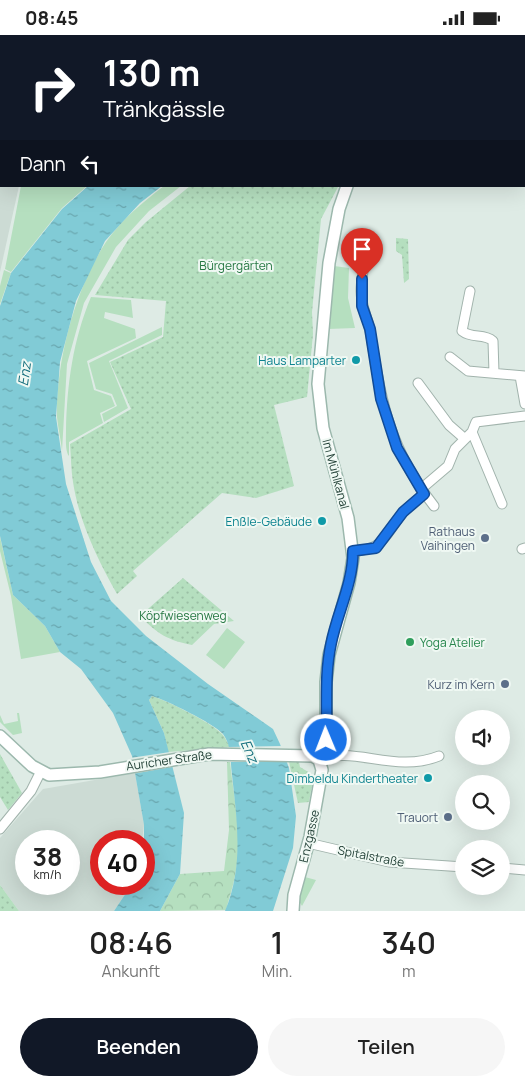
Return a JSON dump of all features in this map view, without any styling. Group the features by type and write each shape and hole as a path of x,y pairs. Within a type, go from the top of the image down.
{"street":[{"name":"Im Mühlkanal","path":"319,760 326,747 326,682 330,649 348,588 347,565 353,551 348,518 324,428 318,384 329,263 339,209 347,187"},
{"path":"366,249 361,289 362,306 370,329 381,399 397,448 423,492 434,506"},
{"path":"470,291 462,331 469,336 488,337 493,341 494,373"},
{"path":"450,357 468,371 522,376 525,404"},
{"path":"418,383 449,425 468,435 502,504"},
{"path":"353,551 376,548 403,512 448,466 455,449 468,435 476,422 525,416"},
{"name":"Auricher Straße","path":"0,736 22,757 49,775 78,774 209,753 287,753 308,755 319,760 332,754 414,763 439,755"},
{"name":"Enzgasse","path":"293,911 294,895 308,843 322,770 319,760"},
{"path":"0,829 31,791 41,771"},
{"name":"Spitalstraße","path":"308,843 389,862 455,866"},
{"path":"510,868 525,869"}],"shaded area":[{"path":"0,187 19,187 0,272"},
{"path":"135,773 143,830 90,830 90,895 125,895 114,911 19,911 0,885 0,838 43,789"}],"green space":[{"path":"21,187 86,187 62,208 11,272 5,269"},
{"path":"163,187 180,187 149,211 116,247 84,303 67,364 62,451 57,417 60,373 64,349 77,303 85,281 106,242 118,226"},
{"name":"Bürgergärten","path":"189,187 338,187 321,219 312,312 313,334 307,397 274,405 294,486 256,498 222,493 133,571 137,576 117,594 96,554 80,512 72,477 70,444 131,409 110,362 163,337 166,301 95,295 128,240 146,222"},
{"path":"396,238 408,239 409,279 404,283 402,255 396,251"},
{"path":"334,266 349,268 348,298 355,328 328,329"},
{"path":"4,270 11,273 0,304 0,286"},
{"path":"91,297 131,300 133,318 105,312 104,318 135,329 136,338 87,361 94,390 111,396 115,406 100,413 103,423 69,442 69,456 66,448 66,437 72,362 75,346"},
{"path":"162,327 162,335 109,361 128,408 104,422 102,414 117,406 112,394 96,389 89,363"},
{"path":"0,537 13,595 45,626 60,652 21,659 11,596 0,551"},
{"name":"Köpfwiesenweg","path":"183,578 234,621 214,624 192,645 163,635 140,616"},
{"path":"227,628 245,642 224,669 206,655"},
{"path":"152,696 178,707 209,724 222,734 230,747 168,752 164,733 149,700"},
{"path":"17,713 19,713 22,733 13,735 0,722 0,715 4,724 18,721"},
{"path":"0,754 22,793 8,810 0,797"},
{"path":"227,762 230,762 237,819 238,848 235,876 226,910 160,911 180,874 224,871 229,830"},
{"path":"289,762 299,762 300,767 310,773 312,785 309,802 298,803"},
{"path":"305,877 316,880 302,906 299,901"},
{"path":"0,885 19,911 0,911"}],"water":[{"name":"Enz","path":"87,187 161,187 140,203 105,241 76,301 60,362 56,417 66,484 91,562 111,601 146,636 208,684 273,729 289,768 296,816 293,848 273,911 225,911 235,877 237,860 236,809 230,754 226,739 218,729 200,718 152,696 149,700 164,733 184,813 180,874 160,911 114,911 125,895 155,895 155,830 144,830 132,756 113,713 81,669 60,652 45,626 13,595 0,536 0,306 11,273 62,209"}],"pier":[{"path":"284,746 289,761 228,762 227,747"},
{"path":"170,752 172,767 132,774 130,758"}],"place":[{"name":"Haus Lamparter","path":"356,360"},
{"name":"Enßle-Gebäude","path":"322,521"},
{"name":"Rathaus Vaihingen","path":"485,538"},
{"name":"Yoga Atelier","path":"410,642"},
{"name":"Kurz im Kern","path":"505,684"},
{"name":"Dimbeldu Kindertheater","path":"428,778"},
{"name":"Trauort","path":"448,817"}],"route":[{"path":"326,740 326,674 333,634 349,583 353,551 376,548 382,543 403,512 424,494 397,448 381,399 370,329 362,306 362,279"}]}
